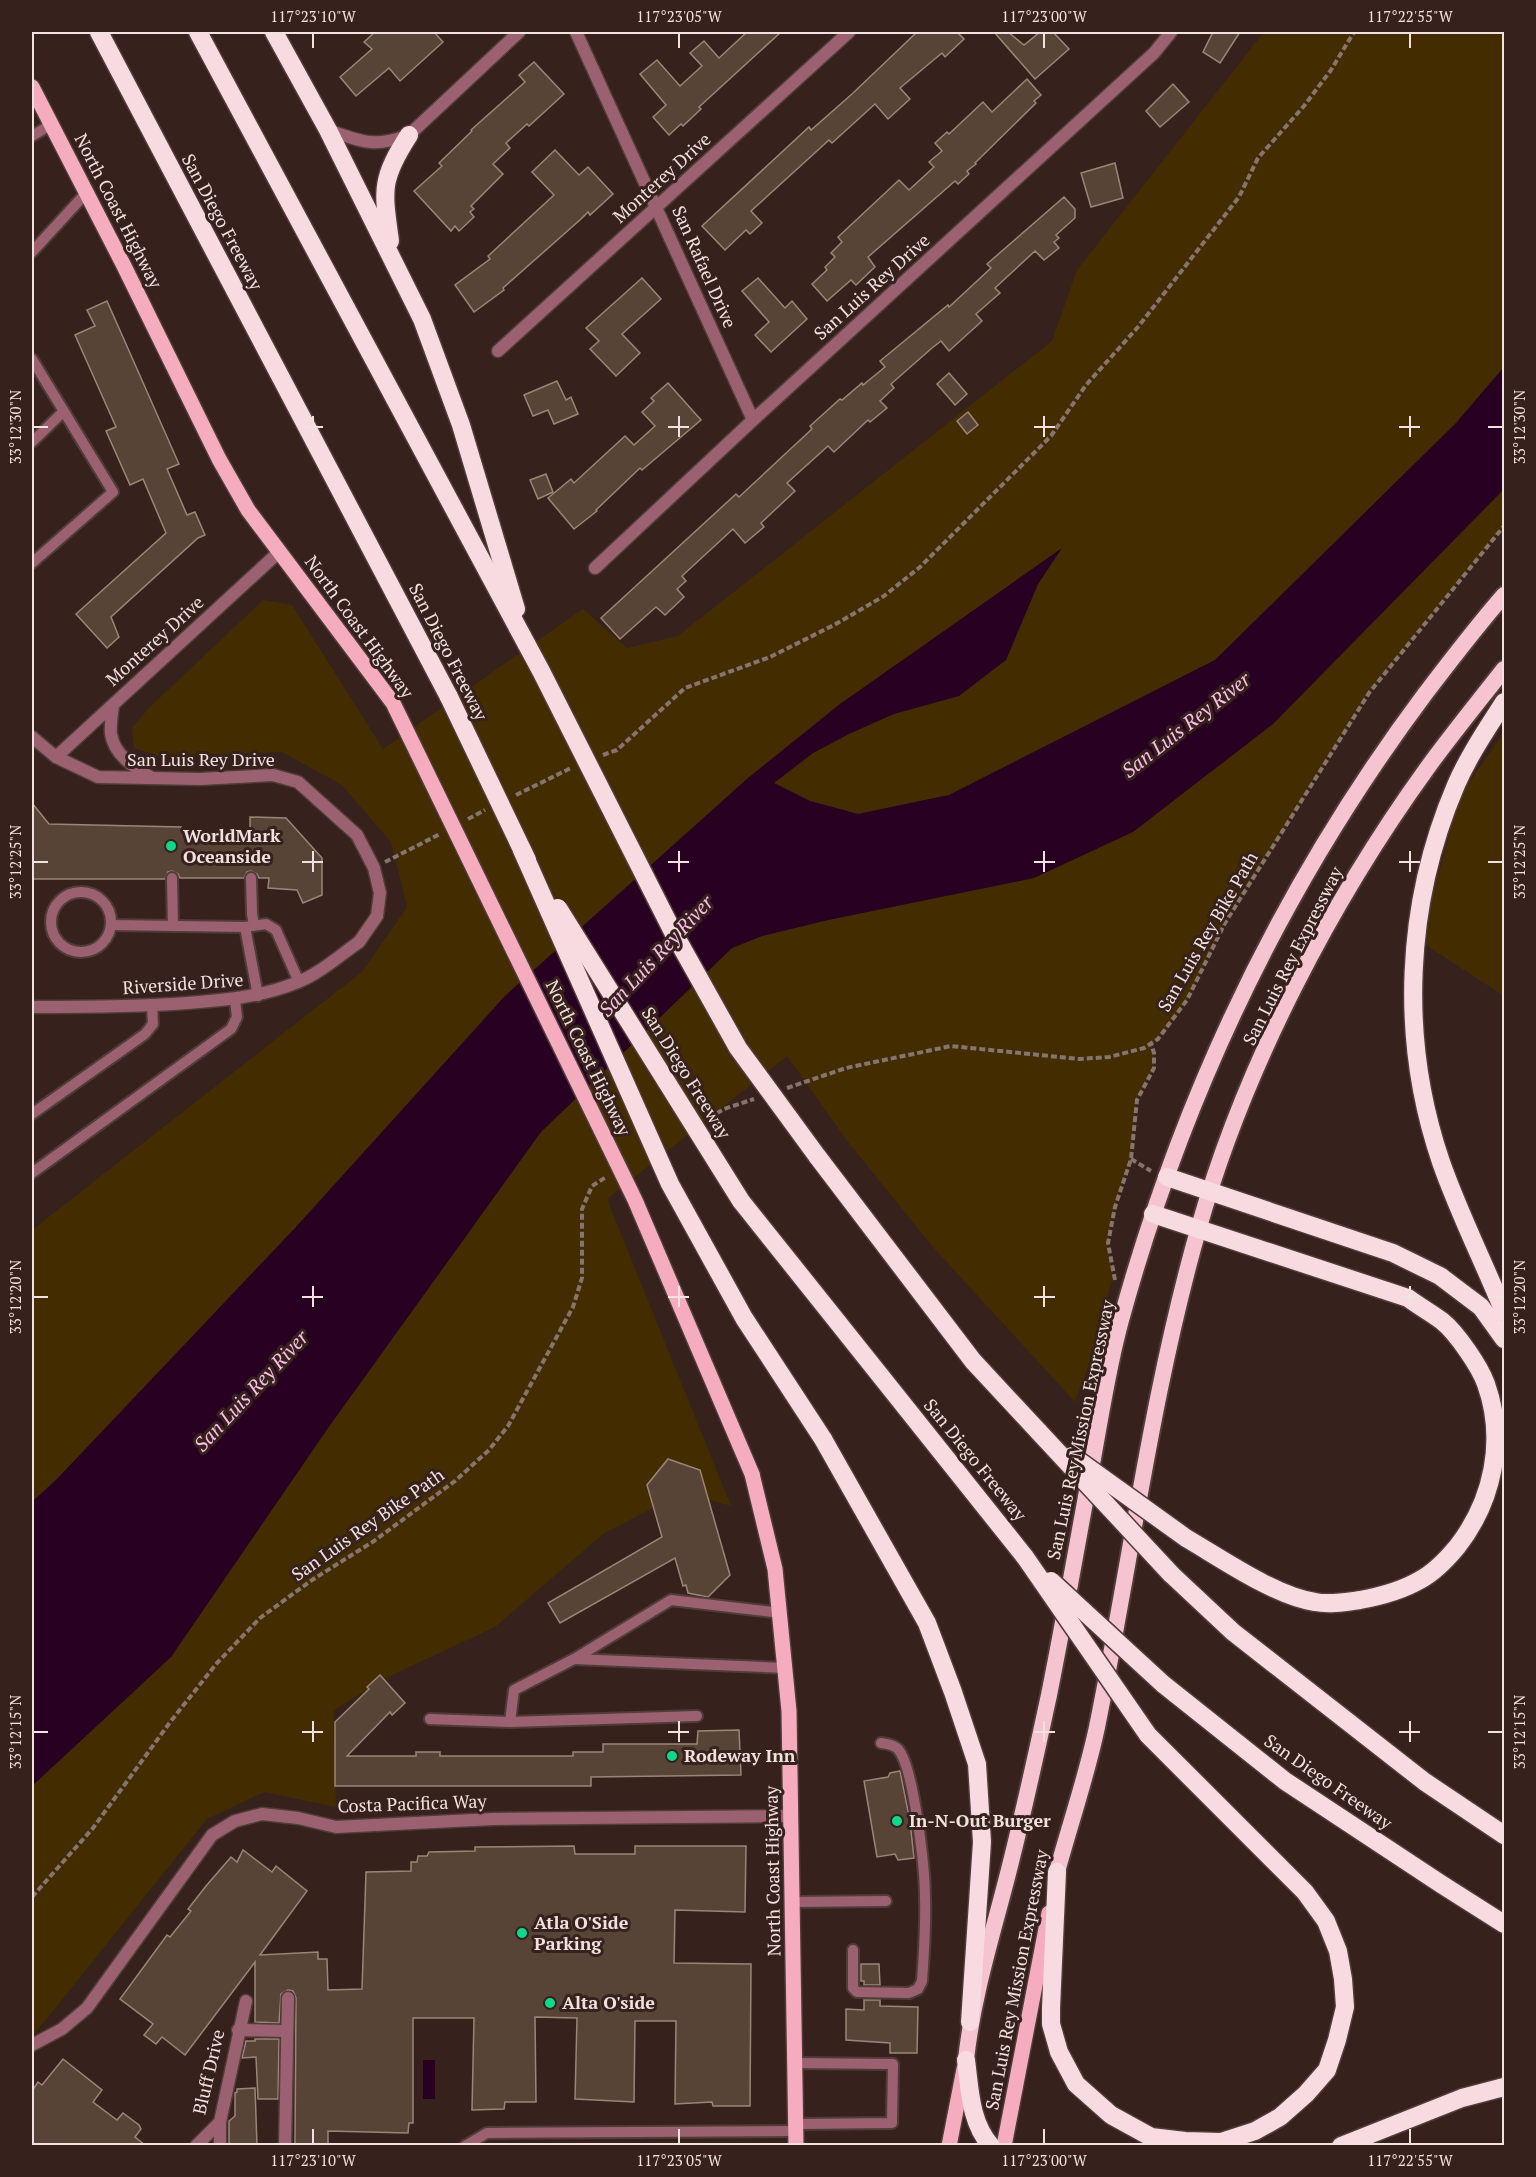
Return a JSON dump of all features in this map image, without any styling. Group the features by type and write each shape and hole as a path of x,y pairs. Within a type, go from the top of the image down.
{"highway":[{"name":"San Diego Freeway","path":"99,32 448,697 522,850 741,1201 1025,1557 1163,1684 1285,1781 1504,1924"},
{"path":"198,32 542,671 672,930 738,1048 973,1361 1171,1574 1233,1632 1425,1782 1504,1835"},
{"path":"274,32 328,130 422,319 461,425 527,645"},
{"path":"391,255 384,199 387,175 393,160 409,135"},
{"name":"San Luis Rey Mission Expressway","path":"966,2060 970,2022 1018,1836 1049,1694 1103,1400 1120,1323 1153,1214 1179,1141 1228,1022 1282,913 1333,827 1392,739 1476,627 1504,595"},
{"name":"San Luis Rey Expressway","path":"1210,1190 1239,1112 1274,1031 1332,916 1427,768 1504,669"},
{"path":"1504,702 1456,784 1429,865 1419,912 1412,1002 1416,1048 1426,1106 1441,1162 1504,1312"},
{"path":"522,850 670,1184 744,1318 823,1439 927,1623 953,1692 976,1764 982,1842 970,2022"},
{"path":"1167,1177 1393,1253 1440,1276 1481,1307 1504,1339"},
{"name":"San Luis Rey Mission Expressway","path":"1057,1872 1096,1730 1151,1425 1169,1343 1210,1190"},
{"path":"1039,1432 1186,1538 1282,1593 1316,1603 1348,1602 1394,1593 1422,1580 1445,1561 1465,1536 1484,1502 1492,1477 1496,1431 1493,1409 1485,1382 1465,1349 1444,1323 1408,1298 1153,1214"},
{"path":"1025,1557 1148,1735 1305,1892 1326,1921 1338,1951 1345,2007 1327,2070 1306,2094 1280,2117 1255,2131 1221,2142 1150,2137 1111,2115 1076,2084 1059,2052 1051,2024 1057,1872"},
{"path":"966,2060 972,2112 984,2137 991,2145"},
{"path":"1341,2145 1462,2098 1504,2087"}],"main road":[{"name":"North Coast Highway","path":"32,87 87,192 219,459 249,510 279,552 393,702 635,1200 752,1474 776,1569 789,1711 796,2134"},
{"name":"San Luis Rey Mission Expressway","path":"1004,2145 1057,1872"},
{"name":"San Luis Rey Mission Expressway","path":"949,2145 966,2060"}],"street":[{"path":"328,130 364,143 389,143 409,135 519,32"},
{"name":"San Rafael Drive","path":"576,32 753,420"},
{"name":"Monterey Drive","path":"498,351 849,32"},
{"name":"San Luis Rey Drive","path":"595,568 753,420 1155,53 1171,32"},
{"name":"Monterey Drive","path":"56,757 279,552"},
{"path":"113,705 111,735 126,762 153,779"},
{"name":"San Luis Rey Drive","path":"32,737 56,757 98,777 200,779 273,775 298,782 357,835 374,867 380,893 377,916 358,942"},
{"name":"Riverside Drive","path":"32,1007 152,1006 235,1000 258,996 299,982 326,966 358,942"},
{"name":"Costa Pacifica Way","path":"32,2045 62,2029 87,2008 212,1835 234,1821 262,1814 298,1818 336,1827 493,1819 791,1816"},
{"path":"285,2145 288,1998"},
{"name":"Bluff Drive","path":"196,2145 220,2122 246,2001"},
{"path":"238,2030 286,2031"},
{"path":"220,2122 220,2145"}],"lane":[{"path":"32,136 52,124"},
{"path":"32,252 87,192"},
{"path":"32,359 62,412 113,492 32,563"},
{"path":"32,442 62,412"},
{"path":"251,878 250,926 258,996"},
{"path":"172,879 173,926"},
{"path":"82,892 100,898 111,915 111,925 104,941 97,947 81,951 64,946 53,933 51,924 56,905 72,893 82,892"},
{"path":"111,925 250,926 266,924 276,930 299,982"},
{"path":"32,1173 231,1029 237,1017 235,1000"},
{"path":"32,1114 144,1034 153,1024 152,1006"},
{"path":"510,1722 514,1690 574,1659 671,1600 781,1613"},
{"path":"574,1659 785,1668"},
{"path":"430,1719 510,1722 697,1716"},
{"path":"853,1950 853,1988 857,1992 909,1993 918,1989 923,1971 926,1895 913,1793 906,1762 898,1749 891,1744 881,1743"},
{"path":"793,1902 886,1901"},
{"path":"465,2145 487,2133 796,2134 892,2123 893,2064 795,2063"}],"path":[{"path":"595,759 617,750 685,688 770,657 834,625 884,596 920,567 1051,436 1086,385 1138,327 1239,197 1258,158 1304,106 1331,70 1354,32"},
{"name":"San Luis Rey Bike Path","path":"780,1090 846,1068 951,1046 1079,1059 1109,1057 1144,1048 1158,1039 1187,1000 1225,923 1369,693 1504,526"},
{"path":"510,798 574,767"},
{"path":"468,819 489,808"},
{"path":"374,867 447,830"},
{"path":"1113,1276 1108,1243 1115,1207 1131,1159 1137,1101 1154,1068 1155,1053 1150,1044"},
{"path":"704,1121 724,1109 758,1098"},
{"path":"1131,1159 1146,1169 1167,1177"},
{"name":"San Luis Rey Bike Path","path":"32,1897 93,1828 171,1721 217,1664 260,1618 312,1580 374,1541 455,1481 489,1450 508,1426 573,1307 582,1278 582,1209 592,1186 612,1174"}],"shaded area":[{"path":"1264,32 1504,32 1504,367 1456,423 1215,660 949,795 858,814 810,801 773,783 813,753 1006,660 1038,584 1061,549 748,778 505,996 296,1227 57,1479 32,1502 32,1230 363,971 407,907 391,842 342,785 282,752 158,756 134,748 132,728 149,708 263,600 292,605 383,749 583,609 627,648 678,636 1052,341 1077,270"},
{"path":"1504,489 1504,526 1369,693 1225,923 1187,1000 1172,1023 1151,1044 1154,1053 1154,1068 1137,1101 1131,1159 1115,1207 1108,1243 1113,1276 1090,1362 1075,1402 933,1247 848,1142 787,1056 607,1199 731,1506 683,1492 603,1534 495,1627 390,1676 334,1710 336,1807 264,1792 207,1819 32,2037 32,1786 171,1657 328,1428 541,1132 732,948 762,936 828,920 1034,878 1273,724"},
{"path":"1504,732 1504,996 1426,945 1431,901 1460,796"}],"water":[{"name":"San Luis Rey River","path":"1504,367 1504,489 1273,724 1133,832 1034,878 828,920 762,936 732,948 541,1132 328,1428 171,1657 32,1786 32,1502 57,1479 296,1227 505,996 748,778 840,704 1062,548 1038,584 1006,660 959,696 894,714 851,733 813,753 774,783 810,801 858,814 949,795 1215,660 1456,423"},
{"path":"423,2060 435,2060 435,2099 423,2099"}],"building":[{"path":"375,32 434,32 443,42 400,81 389,68 356,96 340,77 372,49 364,42"},
{"path":"747,32 781,32 699,107 701,109 683,126 681,124 669,135 653,117 666,105 640,74 657,60 680,86 702,66 690,53 704,41 719,58"},
{"path":"917,32 957,32 964,39 945,57 942,53 900,88 910,99 888,119 875,104 832,143 829,140 751,211 762,223 750,234 746,230 725,250 702,226 809,127 811,130 852,94"},
{"path":"994,32 1008,32 1024,45 1040,32 1053,32 1069,49 1035,79"},
{"path":"1213,32 1240,32 1220,63 1203,52"},
{"path":"534,62 564,94 529,126 527,124 506,143 510,148 493,164 503,174 471,206 474,209 470,212 474,217 459,231 455,226 451,231 414,191 442,166 439,163 471,130 525,82 519,75"},
{"path":"1027,79 1041,95 1034,101 1036,103 967,171 969,174 958,184 955,181 868,257 875,267 856,285 851,280 827,301 812,284 827,270 825,267 835,257 831,253 842,242 838,237 899,180 909,190 934,167 929,162 942,151 935,143 947,132 949,134 983,102 992,112"},
{"path":"1173,84 1189,102 1160,127 1146,111"},
{"path":"555,150 579,175 588,167 613,194 590,215 588,212 503,288 504,290 474,312 455,285 490,259 488,256 554,195 532,172"},
{"path":"1115,163 1123,198 1091,207 1081,173"},
{"path":"1064,197 1075,209 1075,218 1056,235 1059,238 1054,242 1059,248 1044,260 1035,251 995,288 1000,293 976,314 982,321 949,351 941,341 932,348 891,384 894,388 880,401 887,408 870,422 868,420 834,452 828,446 787,483 795,491 761,523 764,527 745,543 733,529 682,576 686,581 677,589 684,597 665,615 656,607 620,639 601,618 736,494 739,497 812,429 810,426 840,399 842,400 885,367 880,361 948,305 949,307 991,268 987,264"},
{"path":"642,278 661,299 622,334 640,353 616,376 590,349 599,341 586,328"},
{"path":"758,278 785,308 792,301 807,319 771,352 755,335 769,322 742,291"},
{"path":"107,301 179,464 167,469 187,515 195,512 205,535 198,538 111,617 119,637 107,648 76,614 166,533 143,479 130,485 106,431 116,427 75,335 95,326 87,310"},
{"path":"949,373 967,394 955,405 937,384"},
{"path":"557,381 566,400 571,397 578,414 554,424 548,410 533,416 524,395"},
{"path":"668,383 701,420 642,470 640,468 597,511 574,529 548,498 571,479 574,483 625,436 634,445 655,426 642,412 654,401 651,398"},
{"path":"968,412 978,425 967,434 957,421"},
{"path":"546,474 553,492 538,499 530,480"},
{"name":"WorldMark Oceanside","path":"32,803 49,824 181,827 181,831 250,833 250,817 286,818 322,858 322,895 303,903 297,890 268,888 269,878 259,878 251,871 247,872 244,878 180,878 172,871 168,872 165,879 32,879"},
{"path":"668,1459 700,1470 730,1575 708,1597 688,1593 686,1585 683,1586 675,1558 560,1623 548,1603 662,1537 647,1485"},
{"path":"380,1675 405,1703 392,1715 390,1712 347,1756 416,1756 416,1752 440,1752 440,1756 573,1756 573,1752 603,1752 603,1744 697,1744 698,1731 739,1730 741,1775 591,1777 591,1786 335,1786 335,1722"},
{"name":"In-N-Out Burger","path":"900,1771 910,1821 914,1858 898,1860 895,1854 877,1857 864,1781 888,1777 890,1773"},
{"name":"Alta O'side","path":"574,1846 575,1854 635,1854 635,1846 746,1846 745,1912 675,1910 674,1963 751,1964 750,2106 713,2106 712,2102 675,2104 676,2021 635,2021 634,2102 575,2099 577,2018 535,2017 536,2102 505,2102 504,2109 472,2110 474,2018 413,2018 413,2123 409,2123 408,2133 328,2131 328,2145 295,2145 296,1998 293,1991 288,1990 281,1994 279,2023 255,2022 255,1962 185,2055 162,2037 156,2044 144,2035 153,2024 120,1999 167,1935 170,1937 191,1911 188,1909 206,1886 231,1857 237,1862 243,1850 272,1872 276,1866 307,1891 260,1955 318,1952 318,1959 327,1959 328,1990 362,1989 366,1872 411,1871 411,1862 417,1862 418,1856 427,1856 429,1852 475,1851 475,1847"},
{"path":"861,1964 879,1964 880,1985 864,1985 864,1981 861,1981"},
{"path":"864,2000 880,2000 880,2006 918,2007 917,2053 890,2053 890,2043 846,2040 846,2009 864,2010"},
{"path":"255,2039 279,2039 278,2099 258,2099 256,2057 242,2058 246,2041 255,2041"},
{"path":"63,2059 102,2090 93,2102 117,2120 123,2113 139,2125 141,2129 135,2137 145,2145 32,2145 32,2091 38,2082 42,2085"},
{"path":"255,2088 257,2145 229,2145 229,2121 235,2116 235,2093 237,2089"}],"place":[{"name":"WorldMark Oceanside","path":"171,846"},
{"name":"Rodeway Inn","path":"672,1756"},
{"name":"In-N-Out Burger","path":"897,1821"},
{"name":"Atla O'Side Parking","path":"522,1933"},
{"name":"Alta O'side","path":"550,2003"}]}
